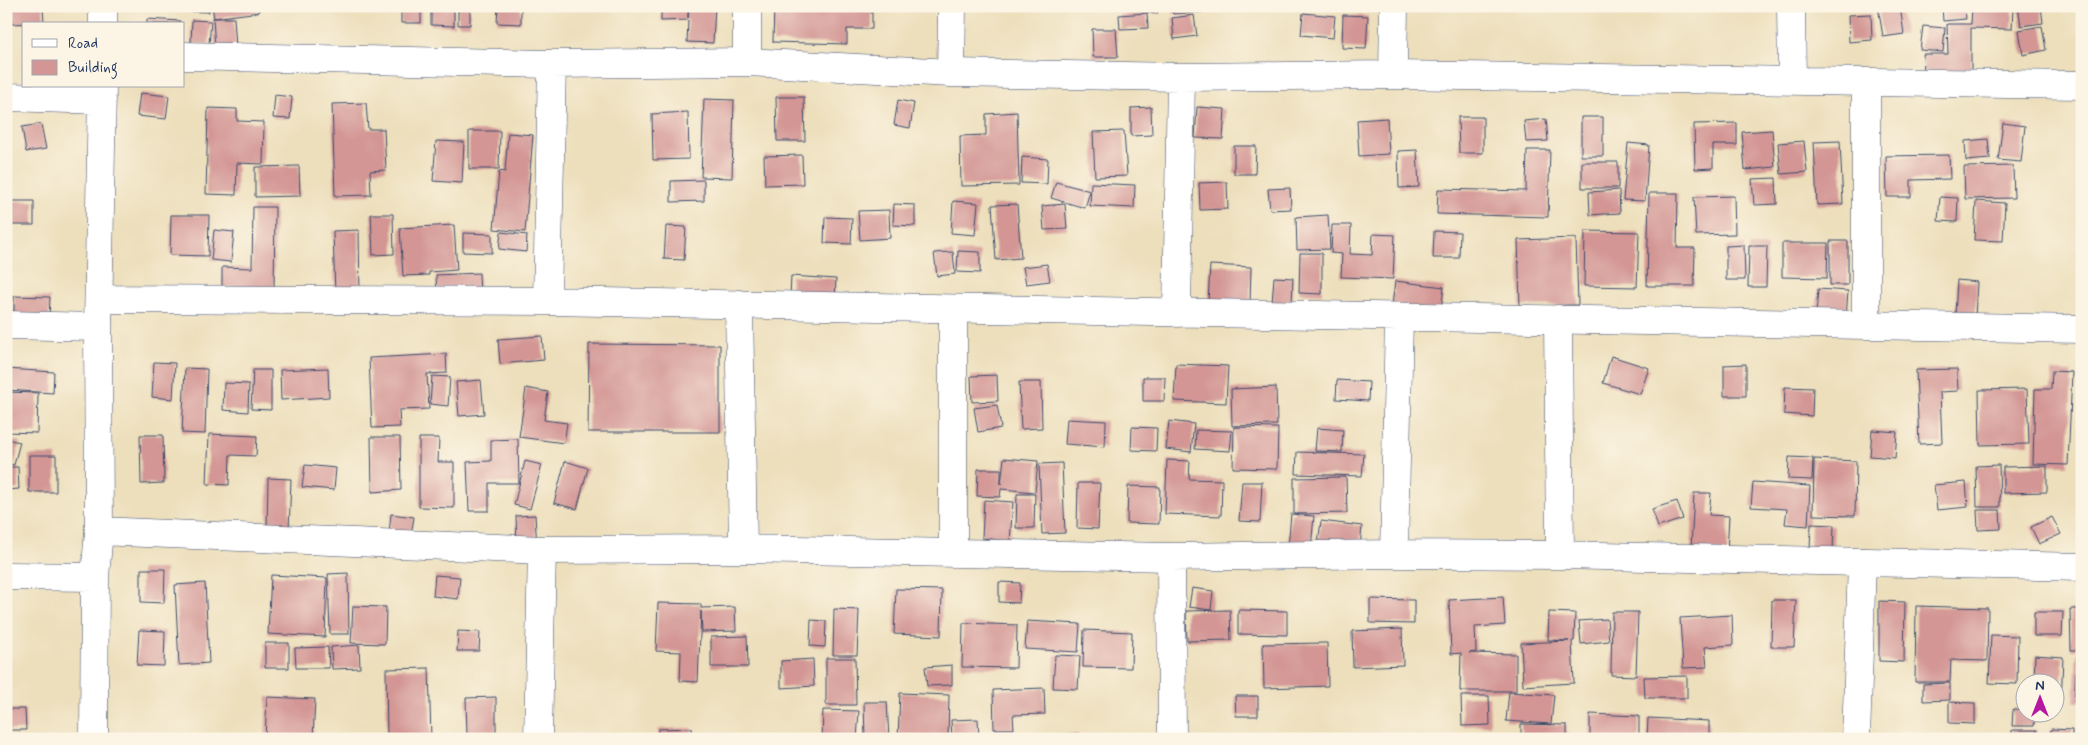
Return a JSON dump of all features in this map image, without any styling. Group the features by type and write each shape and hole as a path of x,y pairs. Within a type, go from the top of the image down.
{"street":[{"path":"103,6 103,22"},
{"path":"747,6 747,62"},
{"path":"951,73 952,6"},
{"path":"1393,75 1394,6"},
{"path":"1791,6 1792,81"},
{"path":"185,56 552,64 747,62 951,73 1181,77 1393,75 2082,85"},
{"path":"547,301 552,64"},
{"path":"1177,312 1181,77"},
{"path":"1866,82 1866,325"},
{"path":"6,97 102,93 98,327 100,531 95,577 94,739"},
{"path":"99,299 547,301 2082,329"},
{"path":"739,304 744,549"},
{"path":"953,309 953,552"},
{"path":"1394,554 1399,317"},
{"path":"1558,319 1560,555"},
{"path":"6,325 98,327"},
{"path":"100,531 542,550 744,549 1172,556 1560,555 2082,567"},
{"path":"538,739 542,550"},
{"path":"1172,556 1172,739"},
{"path":"1856,739 1862,562"},
{"path":"6,576 95,577"}],"building":[{"path":"6,6 43,6 44,22 6,24"},
{"path":"165,6 209,6 209,12 165,11"},
{"path":"212,6 259,6 259,12 214,18"},
{"path":"378,6 397,6 397,9 378,8"},
{"path":"401,6 421,6 421,23 401,23"},
{"path":"431,6 454,6 454,26 431,25"},
{"path":"458,6 470,6 470,25 458,25"},
{"path":"498,6 521,6 521,24 497,23"},
{"path":"661,6 688,6 688,18 689,6 715,6 713,43 687,42 688,20 661,21"},
{"path":"774,6 833,6 832,9 872,10 872,29 847,29 847,44 773,42"},
{"path":"1119,6 1158,6 1157,14"},
{"path":"1172,6 1203,6 1203,12 1173,14"},
{"path":"1878,6 1900,6 1904,34 1883,37"},
{"path":"1942,6 1965,6 1966,19 1943,21"},
{"path":"1972,6 2013,6 2012,29 1971,28 1971,70 1924,71 1923,54 1948,54 1947,24 1971,24"},
{"path":"2018,6 2041,6 2043,23 2021,26"},
{"path":"1147,13 1148,28 1120,29 1119,15"},
{"path":"1303,13 1335,16 1333,38 1301,35"},
{"path":"1871,14 1872,40 1849,42 1848,15"},
{"path":"1194,15 1197,36 1174,39 1172,18"},
{"path":"1343,15 1368,16 1366,49 1342,48"},
{"path":"213,18 234,18 236,47 215,49"},
{"path":"147,19 180,21 180,22 147,22"},
{"path":"192,20 211,21 209,44 191,43"},
{"path":"1923,26 1945,28 1943,52 1920,50"},
{"path":"2042,26 2046,50 2023,55 2019,30"},
{"path":"1092,29 1116,29 1118,57 1093,57"},
{"path":"140,93 169,96 166,119 137,116"},
{"path":"275,95 292,97 290,119 273,118"},
{"path":"776,97 804,97 805,141 777,141"},
{"path":"704,99 734,100 732,178 701,177"},
{"path":"898,100 914,103 910,128 894,125"},
{"path":"366,103 368,129 384,129 386,170 370,171 371,195 335,196 332,104"},
{"path":"1151,107 1152,135 1131,136 1131,108"},
{"path":"1197,107 1225,109 1223,139 1195,138"},
{"path":"208,108 237,109 237,121 264,122 263,164 237,163 236,195 206,194"},
{"path":"688,112 689,159 653,160 652,114"},
{"path":"1017,112 1019,185 961,186 960,136 986,135 986,114"},
{"path":"1458,117 1483,117 1483,153 1459,153"},
{"path":"1581,117 1603,117 1603,156 1581,156"},
{"path":"1387,118 1389,154 1359,156 1357,120"},
{"path":"1546,119 1548,141 1526,142 1524,121"},
{"path":"1737,123 1737,145 1713,145 1713,168 1695,169 1694,124"},
{"path":"2003,123 2025,126 2021,162 1998,160"},
{"path":"41,124 46,149 26,152 22,127"},
{"path":"1772,130 1775,167 1745,170 1742,132"},
{"path":"469,131 500,131 499,169 469,169"},
{"path":"1124,131 1127,176 1095,177 1093,132"},
{"path":"508,133 533,135 525,232 494,229 499,171 505,172"},
{"path":"1988,139 1990,159 1966,161 1965,141"},
{"path":"436,141 464,142 462,183 433,181"},
{"path":"1804,141 1807,172 1781,174 1778,143"},
{"path":"1840,141 1843,204 1817,205 1814,142"},
{"path":"1628,143 1649,145 1645,201 1623,200"},
{"path":"1234,146 1256,146 1255,174 1234,174"},
{"path":"1417,150 1419,187 1399,188 1398,151"},
{"path":"1527,150 1550,150 1548,217 1437,214 1438,189 1526,191"},
{"path":"802,155 803,184 765,185 764,156"},
{"path":"1949,155 1950,179 1911,180 1911,197 1887,197 1886,156"},
{"path":"1022,157 1048,159 1047,184 1021,183"},
{"path":"6,160 10,160 12,188 6,188"},
{"path":"1582,162 1618,162 1618,188 1582,188"},
{"path":"299,166 300,196 255,197 255,167"},
{"path":"2013,166 2014,198 1965,199 1964,167"},
{"path":"1776,178 1777,204 1754,205 1752,179"},
{"path":"704,180 704,201 671,202 671,181"},
{"path":"1056,182 1090,191 1085,208 1051,198"},
{"path":"1227,182 1228,209 1200,210 1199,183"},
{"path":"1091,183 1135,185 1134,208 1090,206"},
{"path":"1290,188 1291,209 1270,210 1268,189"},
{"path":"1619,190 1620,213 1590,215 1589,192"},
{"path":"1649,193 1678,193 1677,248 1695,248 1694,286 1647,286"},
{"path":"1734,196 1735,234 1696,235 1694,197"},
{"path":"1940,197 1958,198 1957,222 1938,221"},
{"path":"6,201 34,201 34,225 6,225"},
{"path":"953,201 978,203 975,235 951,233"},
{"path":"1976,201 2005,203 2003,241 1974,240"},
{"path":"894,204 915,205 915,226 893,225"},
{"path":"1017,204 1021,258 996,260 992,205"},
{"path":"1065,204 1067,229 1044,230 1042,206"},
{"path":"253,207 275,207 274,289 222,287 222,267 252,268"},
{"path":"889,210 890,238 860,240 858,211"},
{"path":"371,214 393,214 394,254 373,255"},
{"path":"171,215 209,215 208,256 170,255"},
{"path":"1328,215 1330,249 1297,250 1296,217"},
{"path":"825,217 852,218 851,244 824,243"},
{"path":"454,225 457,270 429,272 429,275 403,276 400,228"},
{"path":"1332,225 1351,225 1350,254 1372,255 1373,234 1395,235 1393,279 1341,277 1342,254 1331,253"},
{"path":"666,226 686,227 684,260 664,259"},
{"path":"214,230 234,232 231,262 211,260"},
{"path":"359,230 360,295 335,296 333,231"},
{"path":"1434,231 1460,232 1459,258 1433,258"},
{"path":"1585,231 1639,232 1637,287 1584,286"},
{"path":"501,232 527,235 526,252 499,249"},
{"path":"463,233 492,234 492,253 463,252"},
{"path":"1576,238 1578,305 1520,306 1518,240"},
{"path":"1830,241 1848,241 1848,285 1830,285"},
{"path":"1782,243 1828,243 1827,278 1782,277"},
{"path":"1744,245 1745,280 1726,280 1726,246"},
{"path":"1749,246 1767,246 1766,287 1748,287"},
{"path":"958,251 980,252 980,273 957,272"},
{"path":"953,252 955,274 937,276 934,253"},
{"path":"1300,253 1322,253 1322,294 1299,293"},
{"path":"1047,264 1050,281 1026,284 1023,267"},
{"path":"1210,265 1251,267 1250,305 1208,303"},
{"path":"479,273 480,296 437,297 436,275"},
{"path":"791,276 836,279 835,300 790,297"},
{"path":"1274,277 1293,278 1292,304 1272,303"},
{"path":"1957,280 1977,282 1975,318 1955,317"},
{"path":"1395,281 1444,287 1441,311 1392,305"},
{"path":"1818,289 1848,291 1846,318 1816,315"},
{"path":"14,296 50,297 49,321 14,320"},
{"path":"542,336 544,360 500,364 498,339"},
{"path":"589,344 720,345 720,432 588,432"},
{"path":"446,354 447,373 427,374 429,409 399,410 400,427 372,428 369,358"},
{"path":"1611,356 1649,368 1640,394 1603,383"},
{"path":"154,362 175,363 173,399 152,397"},
{"path":"1176,364 1228,366 1226,403 1174,401"},
{"path":"1746,364 1746,396 1724,396 1724,365"},
{"path":"185,368 207,369 205,434 182,433"},
{"path":"328,368 329,397 281,400 280,370"},
{"path":"6,369 54,372 53,393 6,390"},
{"path":"1957,369 1958,391 1940,392 1942,443 1919,444 1916,370"},
{"path":"253,370 271,370 271,410 251,409"},
{"path":"2052,371 2072,372 2068,465 2033,464 2035,389 2051,389"},
{"path":"997,375 998,401 972,402 971,376"},
{"path":"432,376 450,377 448,406 430,404"},
{"path":"1143,377 1165,377 1164,401 1143,401"},
{"path":"481,380 484,414 459,416 456,382"},
{"path":"1337,380 1369,382 1368,401 1336,399"},
{"path":"1019,382 1041,382 1042,428 1021,429"},
{"path":"224,383 249,384 248,412 223,410"},
{"path":"1276,387 1277,425 1232,426 1231,389"},
{"path":"1785,387 1813,388 1812,416 1784,414"},
{"path":"526,388 548,392 544,420 567,423 564,443 519,437"},
{"path":"2027,389 2029,444 1980,445 1979,390"},
{"path":"6,392 38,393 37,433 6,432"},
{"path":"997,405 1001,428 978,432 974,408"},
{"path":"1067,419 1106,421 1105,447 1065,444"},
{"path":"1169,421 1194,424 1191,452 1166,449"},
{"path":"1132,427 1157,428 1156,451 1131,450"},
{"path":"1234,427 1278,428 1277,469 1233,468"},
{"path":"1317,428 1343,430 1342,452 1315,451"},
{"path":"1196,430 1232,431 1230,451 1195,449"},
{"path":"1872,430 1897,432 1895,458 1870,456"},
{"path":"209,434 257,436 256,456 230,455 229,485 207,484"},
{"path":"140,435 163,435 164,483 141,484"},
{"path":"371,437 400,437 401,490 372,492"},
{"path":"419,438 439,438 438,462 454,462 454,508 419,507"},
{"path":"6,439 20,442 14,465 6,463"},
{"path":"518,439 519,483 489,483 489,511 469,511 467,462 491,461 491,440"},
{"path":"1297,452 1364,454 1362,476 1296,474"},
{"path":"29,455 56,455 56,492 29,492"},
{"path":"1789,457 1813,458 1812,480 1788,479"},
{"path":"1004,458 1038,461 1035,492 1001,489 1000,497 977,496 978,469 1001,469 1001,484"},
{"path":"1814,459 1856,461 1855,516 1813,515"},
{"path":"1167,460 1190,461 1189,479 1222,480 1221,516 1165,514"},
{"path":"525,461 542,465 530,509 514,505"},
{"path":"565,461 588,468 577,509 554,503"},
{"path":"1062,463 1065,533 1042,534 1039,464"},
{"path":"305,465 336,468 334,490 302,487"},
{"path":"1999,465 2000,507 1977,507 1976,466"},
{"path":"2047,466 2047,492 2003,493 2003,467"},
{"path":"6,467 18,467 19,489 6,490"},
{"path":"1346,477 1347,513 1294,514 1294,478"},
{"path":"268,478 291,479 289,531 267,531"},
{"path":"1242,482 1262,482 1260,522 1239,521"},
{"path":"1753,482 1810,486 1808,526 1785,524 1787,509 1751,507"},
{"path":"1966,482 1968,507 1937,510 1934,485"},
{"path":"1078,483 1100,483 1098,529 1077,528"},
{"path":"1128,486 1160,487 1159,524 1127,523"},
{"path":"1694,493 1711,493 1709,515 1729,516 1727,552 1691,549"},
{"path":"1017,494 1035,494 1034,528 1016,528"},
{"path":"984,500 1013,502 1010,541 982,538"},
{"path":"1677,501 1683,519 1658,527 1652,509"},
{"path":"1977,510 2000,510 2001,529 1978,530"},
{"path":"391,514 414,517 411,536 389,533"},
{"path":"1291,514 1314,516 1311,549 1288,547"},
{"path":"535,515 537,548 517,548 516,516"},
{"path":"2052,517 2061,534 2039,544 2031,527"},
{"path":"1321,521 1362,526 1360,547 1318,544"},
{"path":"1811,524 1834,525 1833,550 1810,549"},
{"path":"141,569 165,569 164,603 141,602"},
{"path":"348,573 349,634 330,634 328,574"},
{"path":"271,575 327,578 325,637 268,634"},
{"path":"435,575 460,577 458,599 433,596"},
{"path":"999,582 1020,583 1019,603 999,602"},
{"path":"205,583 209,663 179,665 175,585"},
{"path":"1192,588 1213,591 1211,610 1189,607"},
{"path":"896,589 942,590 941,636 894,634"},
{"path":"1503,597 1505,625 1475,627 1476,652 1469,653 1516,654 1516,691 1460,691 1461,653 1451,654 1449,600"},
{"path":"1370,599 1414,600 1414,624 1370,623"},
{"path":"1772,600 1796,600 1794,647 1771,647"},
{"path":"1879,601 1905,602 1904,662 1879,661"},
{"path":"658,603 701,604 701,608 735,607 736,631 702,632 701,611 698,682 680,681 681,652 656,651"},
{"path":"353,606 386,607 385,644 351,643"},
{"path":"1916,606 1988,608 1987,661 1951,660 1950,682 1915,682"},
{"path":"834,609 859,610 857,655 833,655"},
{"path":"2070,609 2082,609 2082,650 2071,650"},
{"path":"1230,610 1231,640 1187,641 1186,611"},
{"path":"1238,610 1287,611 1287,635 1238,634"},
{"path":"1549,612 1575,613 1574,641 1572,641 1574,683 1523,686 1521,643 1569,641 1548,640"},
{"path":"1612,612 1638,612 1636,676 1611,675"},
{"path":"2034,612 2063,612 2062,636 2034,636"},
{"path":"1732,615 1733,645 1705,647 1707,667 1683,668 1680,618"},
{"path":"1607,619 1609,641 1581,644 1579,621"},
{"path":"811,620 826,621 825,647 810,646"},
{"path":"1027,621 1080,624 1078,652 1025,649"},
{"path":"963,623 1017,625 1016,668 962,667"},
{"path":"1402,629 1403,665 1353,667 1352,631"},
{"path":"139,630 165,631 164,666 137,665"},
{"path":"1084,630 1132,632 1131,668 1083,667"},
{"path":"458,631 480,632 479,651 457,651"},
{"path":"1991,635 2018,636 2016,684 1989,683"},
{"path":"747,636 748,667 711,667 711,637"},
{"path":"265,643 289,643 289,668 265,668"},
{"path":"1327,643 1328,686 1264,688 1263,644"},
{"path":"359,645 360,668 332,669 331,647"},
{"path":"328,647 329,668 296,668 295,648"},
{"path":"2077,654 2082,654 2082,702 2074,702"},
{"path":"1055,655 1080,656 1078,689 1053,688"},
{"path":"2035,655 2063,657 2062,672 2034,672"},
{"path":"826,658 855,658 856,705 826,705"},
{"path":"813,659 814,686 781,688 781,661"},
{"path":"952,665 952,685 927,686 925,667"},
{"path":"429,668 431,739 387,739 386,669"},
{"path":"1687,676 1687,698 1645,698 1644,677"},
{"path":"1950,683 1950,700 1923,701 1923,684"},
{"path":"1044,688 1045,714 1013,715 1014,729 994,729 993,690"},
{"path":"1509,692 1554,695 1551,724 1506,721"},
{"path":"900,693 949,695 948,739 898,739"},
{"path":"1235,696 1258,696 1258,716 1236,716"},
{"path":"1461,696 1489,696 1490,725 1462,726"},
{"path":"267,697 315,699 313,739 265,739"},
{"path":"496,697 496,736 467,737 466,698"},
{"path":"864,702 887,702 889,739 865,739"},
{"path":"1949,702 1975,703 1975,724 1949,723"},
{"path":"6,709 25,709 26,730 6,730"},
{"path":"2013,709 2016,709 2016,722 2034,722 2034,726 2012,726"},
{"path":"823,710 859,711 857,739 822,739"},
{"path":"1590,714 1639,716 1639,739 1590,739"},
{"path":"1648,718 1709,721 1709,739 1647,739"},
{"path":"978,719 979,739 952,739 951,720"},
{"path":"1521,724 1567,725 1567,739 1521,739"},
{"path":"692,728 693,739 658,739 658,729"},
{"path":"2051,729 2072,730 2072,739 2050,739"},
{"path":"2012,730 2037,730 2036,739 2012,739"},
{"path":"1034,733 1034,739 989,739 989,735"},
{"path":"1078,734 1078,739 1043,739 1043,735"},
{"path":"1141,736 1141,739 1100,739 1100,737"}]}
